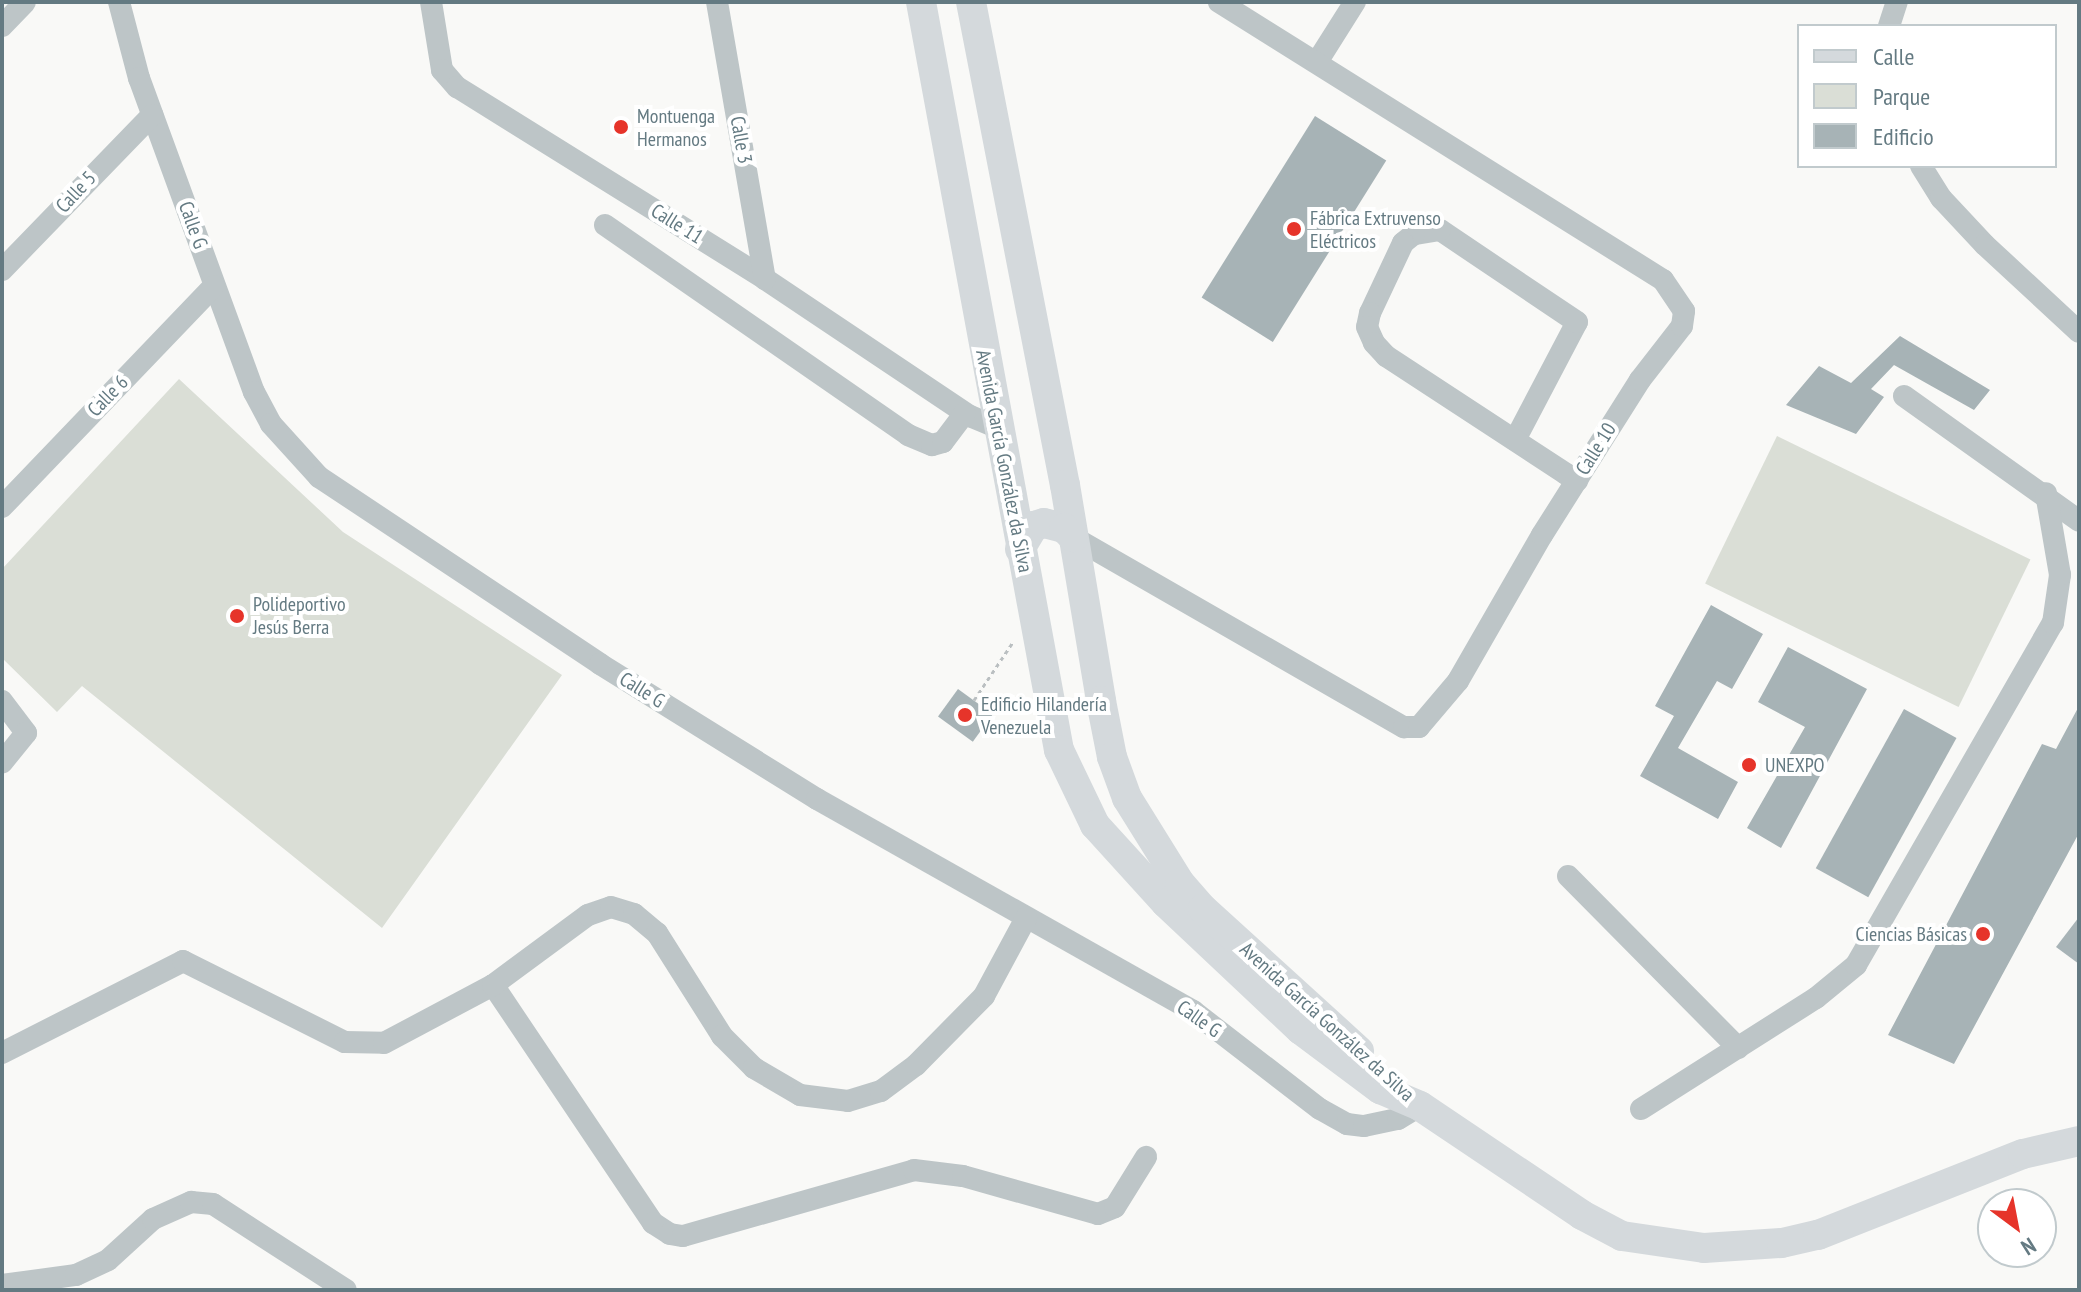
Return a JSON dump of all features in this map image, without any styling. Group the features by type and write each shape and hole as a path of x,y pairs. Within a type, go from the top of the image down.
{"main road":[{"name":"Avenida García González da Silva","path":"921,2 982,415 1012,499 1061,758 1095,825 1156,893 1301,1030 1380,1089 1420,1106"},
{"name":"Avenida García González da Silva","path":"971,2 1065,485 1112,757 1149,838 1203,909 1420,1106"},
{"path":"1012,499 1044,505 1065,485"},
{"path":"1020,549 1034,526 1044,523 1064,528 1073,537"},
{"path":"1420,1106 1582,1215 1622,1236 1704,1248 1818,1235 2023,1154 2079,1141"}],"street":[{"path":"2,26 25,2"},
{"name":"Calle G","path":"119,2 152,115 214,286 271,424 319,477 627,681 817,799 1193,1011 1347,1124 1381,1125 1420,1106"},
{"name":"Calle 11","path":"431,2 442,70 457,87 982,415"},
{"name":"Calle 3","path":"717,2 765,279"},
{"name":"Calle 10","path":"1073,537 1404,727 1419,727 1458,681 1577,480 1682,326 1684,311 1663,280 1219,2"},
{"path":"1317,62 1355,2"},
{"path":"1890,24 1897,2"},
{"name":"Calle 5","path":"2,270 152,115"},
{"path":"1922,168 1958,217 2079,332"},
{"path":"605,225 908,435 932,445 943,442 982,415"},
{"path":"1515,440 1577,322 1440,230 1414,234 1403,243 1370,313 1367,327 1374,343 1386,356 1515,440 1577,480"},
{"name":"Calle 6","path":"2,507 214,286"},
{"path":"1904,396 2046,493 2079,521"},
{"path":"1641,1109 1816,998 1856,965 2053,623 2060,575 2046,493"},
{"path":"2,701 26,733 21,745 2,763"},
{"path":"1568,876 1738,1048"},
{"path":"2,1053 183,961 345,1042 384,1043 493,985 588,915 611,907 634,914 657,933 722,1036 754,1068 800,1095 848,1101 881,1091 955,1026 984,996 1026,918"},
{"path":"493,985 653,1223 670,1234 683,1236 914,1170 963,1176 1098,1214 1115,1207 1146,1157"},
{"path":"2,1285 76,1275 108,1260 153,1219 191,1202 213,1204 343,1289"}],"path":[{"path":"974,700 1032,612"}],"green space":[{"name":"Polideportivo Jesús Berra","path":"179,379 343,532 562,675 382,928 82,686 57,712 2,658 2,569"},
{"path":"1777,436 2030,560 1959,707 1705,583"}],"building":[{"name":"Fábrica Extruvenso Eléctricos","path":"1315,116 1386,161 1273,342 1202,297"},
{"path":"1900,336 1990,390 1974,410 1894,365 1871,389 1884,397 1856,434 1786,405 1819,366 1851,383"},
{"path":"1711,605 1763,634 1732,689 1717,681 1678,748 1738,782 1718,819 1640,776 1674,716 1655,706"},
{"path":"1788,647 1867,689 1781,848 1747,828 1805,727 1758,702"},
{"name":"Edificio Hilandería Venezuela","path":"958,689 993,714 973,742 938,717"},
{"name":"Ciencias Básicas","path":"2079,706 2079,833 1954,1064 1888,1035 2042,744 2056,749"},
{"path":"1904,709 1956,738 1868,897 1816,868"},
{"path":"2079,917 2079,964 2056,947"}],"place":[{"name":"Montuenga Hermanos","path":"621,127"},
{"name":"Fábrica Extruvenso Eléctricos","path":"1294,229"},
{"name":"Polideportivo Jesús Berra","path":"237,616"},
{"name":"Edificio Hilandería Venezuela","path":"965,715"},
{"name":"UNEXPO","path":"1749,765"},
{"name":"Ciencias Básicas","path":"1983,934"}]}
